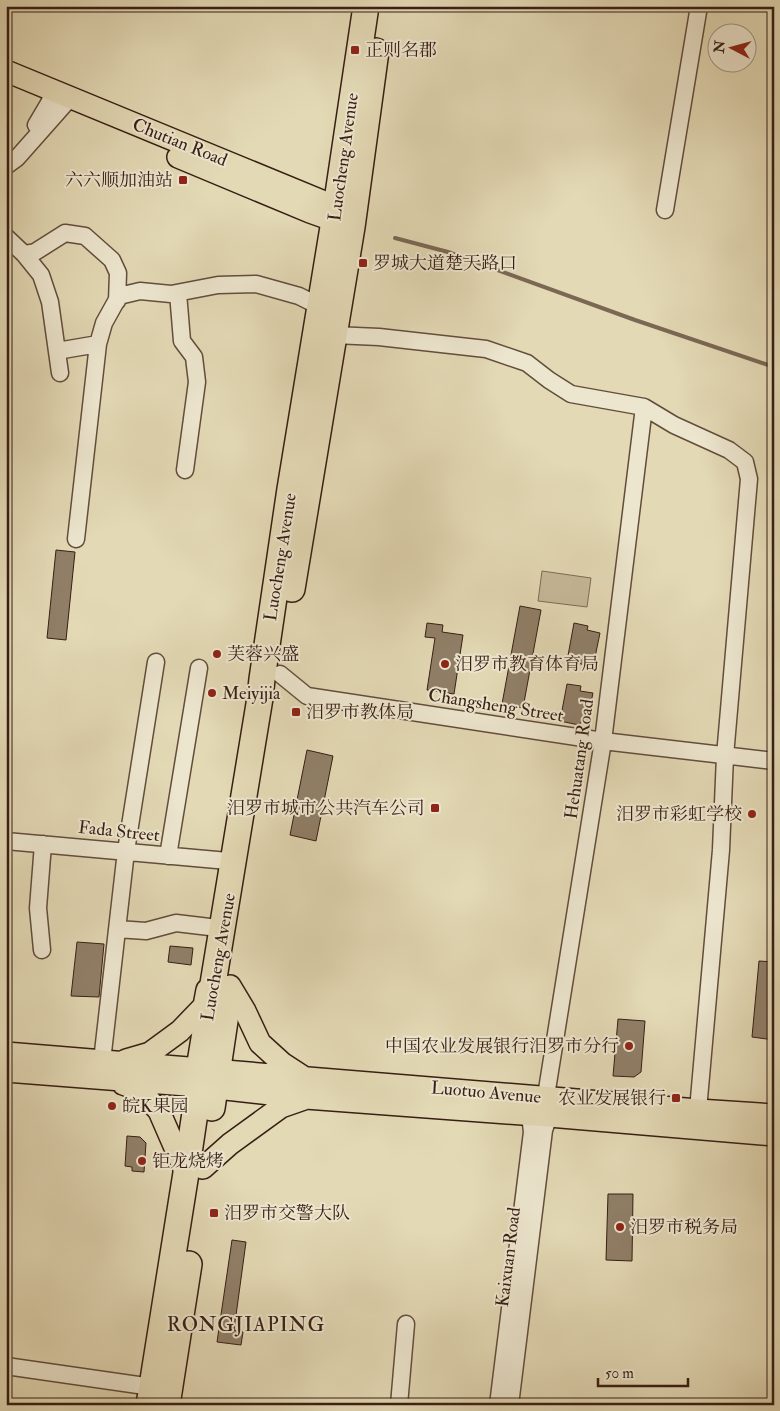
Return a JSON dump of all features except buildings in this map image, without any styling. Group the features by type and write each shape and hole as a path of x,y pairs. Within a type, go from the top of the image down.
{"highway":[{"name":"Luocheng Avenue","path":"208,1079 230,986 253,828 280,674 334,335 366,6"},
{"name":"Luocheng Avenue","path":"156,1399 195,1170 208,1079 233,851 260,698 290,489 319,308 344,217 382,6"}],"main road":[{"name":"Chutian Road","path":"6,71 59,100 344,217"},
{"name":"Chutian Road","path":"6,86 59,100"},
{"path":"6,1071 110,1068 150,1053 180,1031 204,1006 233,851"},
{"path":"230,986 260,1043 282,1063 302,1076"},
{"path":"6,1053 110,1068 208,1079"},
{"path":"110,1068 140,1090 159,1111 195,1170 281,1107 306,1098"},
{"name":"Luotuo Avenue","path":"208,1079 302,1076 542,1109 774,1135"},
{"name":"Luotuo Avenue","path":"208,1079 306,1098 542,1109 698,1110 774,1115"}],"street":[{"path":"665,210 699,6"},
{"path":"9,156 59,100"},
{"path":"24,254 35,252 65,233 85,236 112,260 118,272 117,300"},
{"path":"6,237 24,254 41,275 50,302 60,373"},
{"path":"76,539 98,344 104,323 119,296 140,291 171,294 218,285 256,284 299,296 319,308"},
{"path":"178,293 182,341 194,356 197,382 186,470"},
{"path":"334,335 379,337 486,350 527,363 571,394 644,407 674,425 729,450 745,462 749,479 725,756 721,850 698,1110"},
{"path":"57,351 98,344"},
{"name":"Hehuatang Road","path":"542,1109 603,742 644,407"},
{"path":"110,1068 117,929 126,852 156,662"},
{"path":"168,856 199,668"},
{"name":"Changsheng Street","path":"280,674 307,696 603,742 774,761"},
{"name":"Fada Street","path":"6,841 168,856 233,851"},
{"path":"42,950 38,908 43,844"},
{"path":"117,929 146,931 176,923 218,928"},
{"path":"498,1405 532,1132 542,1109"},
{"name":"Kaixuan Road","path":"510,1405 544,1130 542,1109"},
{"path":"399,1405 406,1324"},
{"path":"6,1366 156,1399"}],"shaded area":[{"path":"542,571 591,578 587,607 538,601"}],"waterway":[{"path":"395,238 448,252 635,320 774,367"}],"place":[{"name":"正则名郡","path":"355,50"},
{"name":"六六顺加油站","path":"183,180"},
{"name":"罗城大道楚天路口","path":"363,263"},
{"name":"芙蓉兴盛","path":"217,654"},
{"name":"汨罗市教育体育局","path":"445,664"},
{"name":"Meiyijia","path":"212,693"},
{"name":"汨罗市教体局","path":"296,712"},
{"name":"汨罗市城市公共汽车公司","path":"435,808"},
{"name":"汨罗市彩虹学校","path":"752,814"},
{"name":"中国农业发展银行汨罗市分行","path":"629,1046"},
{"name":"农业发展银行","path":"676,1098"},
{"name":"皖K果园","path":"112,1106"},
{"name":"钜龙烧烤","path":"142,1161"},
{"name":"汨罗市交警大队","path":"214,1213"},
{"name":"汨罗市税务局","path":"620,1227"}],"district":[{"name":"RONGJIAPING","path":"246,1324"}]}
